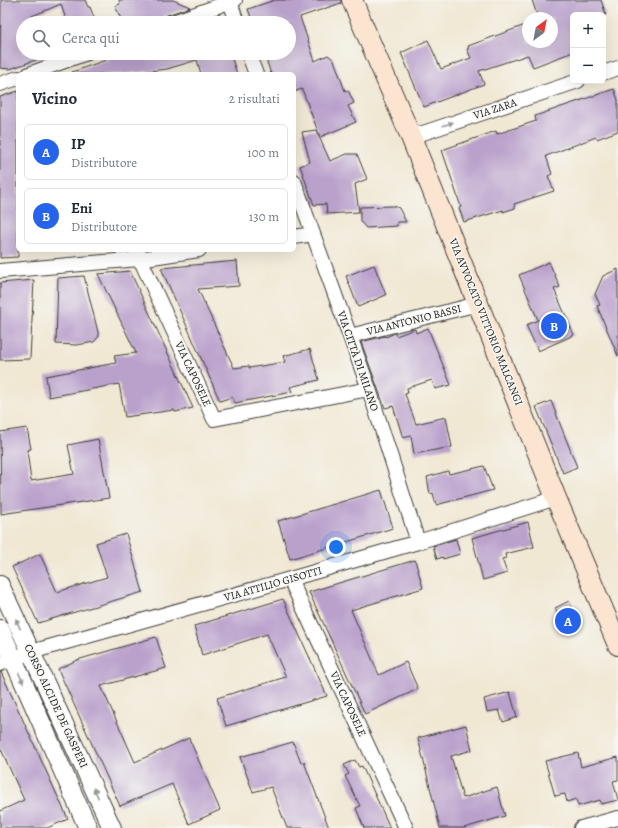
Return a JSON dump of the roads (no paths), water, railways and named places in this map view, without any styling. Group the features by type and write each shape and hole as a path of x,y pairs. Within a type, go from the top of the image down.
{"main road":[{"name":"VIA AVVOCATO VITTORIO MALCANGI","path":"352,0 411,137 556,498 618,645"}],"street":[{"path":"190,16 232,1 235,16"},
{"path":"41,72 65,68 77,60"},
{"path":"251,60 255,72"},
{"path":"606,72 618,68"},
{"path":"0,84 16,79"},
{"name":"VIA ZARA","path":"411,137 570,84"},
{"name":"VIA CITTÀ DI MILANO","path":"296,187 369,389 418,542"},
{"path":"296,237 313,234"},
{"path":"0,271 137,254 168,252"},
{"name":"VIA CAPOSELE","path":"137,254 214,419 369,389"},
{"name":"VIA ANTONIO BASSI","path":"350,336 478,304"},
{"name":"VIA ATTILIO GISOTTI","path":"6,661 31,652 418,542 556,498"},
{"name":"VIA CAPOSELE","path":"290,579 406,828"},
{"name":"CORSO ALCIDE DE GASPERI","path":"0,585 112,828"},
{"name":"CORSO ALCIDE DE GASPERI","path":"0,629 6,661 88,828"},
{"path":"581,828 618,818"}],"place":[{"name":"Eni","path":"554,326"},
{"name":"IP","path":"568,621"}]}
